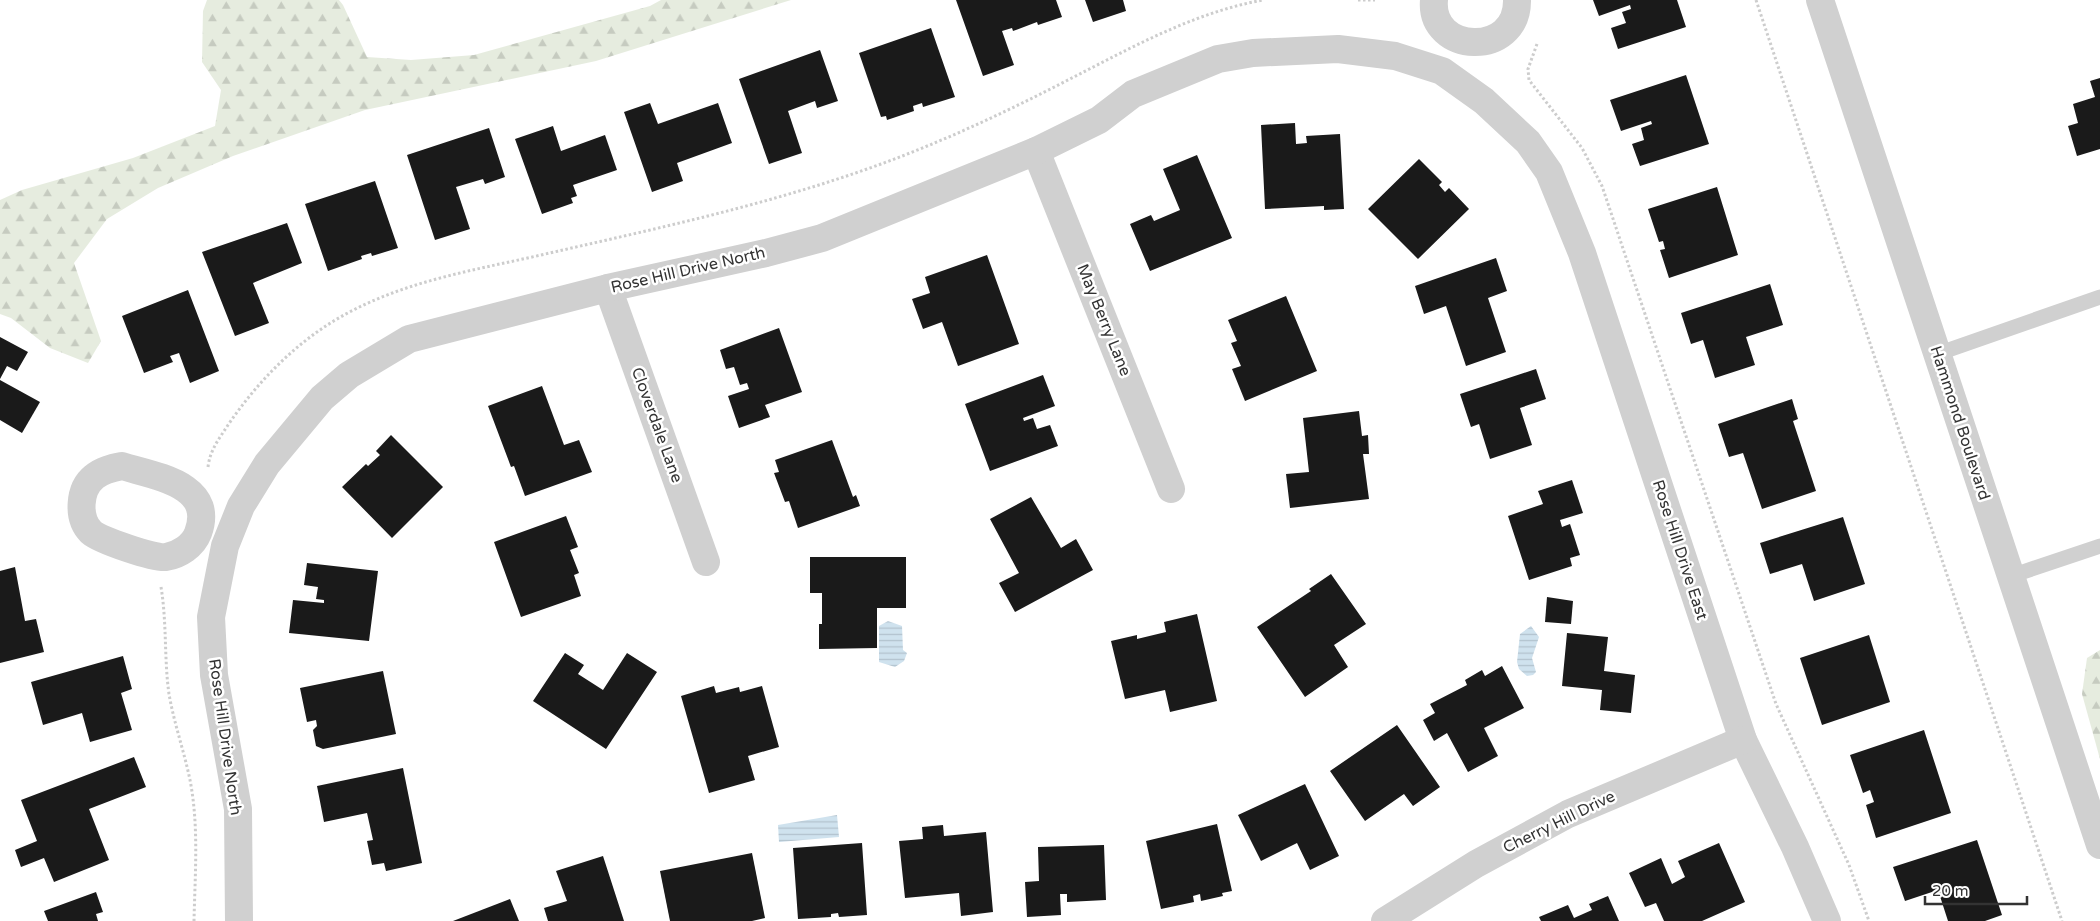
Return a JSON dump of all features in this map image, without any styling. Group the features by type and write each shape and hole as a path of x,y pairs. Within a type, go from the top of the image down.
{"street":[{"path":"1434,0 1437,18 1445,30 1457,39 1469,43 1483,42 1495,38 1506,31 1514,20 1517,0"},
{"name":"Hammond Boulevard","path":"1820,0 2100,845"},
{"path":"1442,71 1457,39"},
{"name":"Rose Hill Drive North","path":"239,921 238,809 214,675 211,617 225,546 241,506 267,464 322,398 349,375 409,339 608,288 766,253 822,238 1036,151 1099,120 1133,94 1218,59 1253,52 1338,49 1395,56 1442,71 1497,112 1528,142 1549,172"},
{"name":"May Berry Lane","path":"1036,151 1171,489"},
{"name":"Rose Hill Drive East","path":"1549,172 1582,253 1742,740 1795,846 1827,921"},
{"name":"Cloverdale Lane","path":"608,288 706,562"},
{"path":"122,466 178,483 190,491 198,504 201,519 198,534 188,547 176,555 160,558 145,555 92,533 84,520 81,505 85,490 93,477 107,469 122,466"},
{"path":"198,534 225,546"},
{"name":"Cherry Hill Drive","path":"1385,921 1476,864 1568,814 1742,740"}],"lane":[{"path":"1937,354 2100,297"},
{"path":"2011,576 2100,546"}],"path":[{"path":"190,491 207,468 210,452 248,396 264,378 297,347 334,321 383,295 433,279 688,222 818,185 882,163 949,136 1029,100 1206,14 1263,0"},
{"path":"1358,0 1375,0"},
{"path":"1756,0 2062,921"},
{"path":"1539,40 1528,69 1529,80 1582,148 1602,186 1776,704 1849,865 1869,921"},
{"path":"160,558 159,575 165,624 165,659 168,687 190,780 195,817 194,921"}],"green space":[{"path":"207,0 339,0 367,57 411,60 474,55 650,6 661,0 791,0 596,61 365,110 233,156 158,188 107,219 74,263 101,341 88,363 50,348 11,318 0,314 0,200 22,190 133,158 215,126 221,90 202,62 203,11"},
{"path":"2100,650 2100,759 2082,694 2087,658"}],"water":[{"path":"888,621 902,626 903,650 907,653 904,661 895,667 879,662 879,626"},
{"path":"1531,626 1539,637 1532,658 1536,672 1533,675 1527,676 1519,669 1517,662 1520,634"},
{"path":"837,815 839,837 779,842 778,825"}],"building":[{"path":"956,0 1056,0 1062,17 1038,25 1037,22 1013,31 1012,28 1002,31 1014,65 983,76"},
{"path":"1085,0 1123,0 1126,11 1093,22"},
{"path":"1593,0 1677,0 1686,27 1618,49 1611,28 1626,23 1622,12 1631,9 1630,5 1599,16"},
{"path":"931,28 955,97 923,107 922,103 913,106 914,111 887,120 886,116 881,117 859,53"},
{"path":"820,50 838,101 817,108 815,101 788,111 802,153 769,164 739,79"},
{"path":"1686,75 1709,144 1640,166 1632,144 1644,140 1641,128 1652,124 1651,121 1621,131 1610,100"},
{"path":"2100,78 2100,149 2077,156 2068,126 2078,123 2073,104 2095,97 2090,81"},
{"path":"650,103 658,124 718,103 732,143 677,163 683,181 652,192 624,112"},
{"path":"1295,123 1296,144 1307,143 1306,136 1340,134 1344,209 1324,210 1324,206 1265,209 1261,125"},
{"path":"553,126 561,151 605,135 617,170 573,185 577,196 571,198 573,203 542,214 515,139"},
{"path":"489,128 505,177 485,184 483,179 456,187 470,229 435,240 407,155"},
{"path":"1197,155 1232,238 1150,271 1130,224 1151,215 1154,221 1180,210 1163,169"},
{"path":"1419,159 1442,182 1439,185 1445,192 1449,188 1469,209 1418,259 1368,209"},
{"path":"375,181 398,248 372,256 371,253 361,256 362,259 328,271 305,204"},
{"path":"1717,187 1738,255 1669,278 1660,250 1665,249 1663,241 1659,242 1648,209"},
{"path":"287,223 302,263 253,283 269,323 235,336 202,252"},
{"path":"987,255 1019,344 958,366 942,322 923,329 912,299 930,293 925,277"},
{"path":"1496,258 1507,291 1488,298 1506,352 1466,366 1446,306 1424,314 1415,286"},
{"path":"1770,284 1783,325 1746,337 1755,365 1715,378 1703,340 1691,344 1681,313"},
{"path":"188,290 219,371 190,383 179,353 170,356 173,362 144,373 122,316"},
{"path":"1286,296 1317,371 1245,401 1232,369 1241,366 1231,343 1237,341 1228,320"},
{"path":"779,328 802,392 765,405 770,417 739,428 728,396 749,389 747,383 740,385 734,367 726,369 720,350"},
{"path":"0,337 28,352 17,371 7,366 0,379"},
{"path":"1536,369 1546,399 1520,408 1532,445 1490,459 1479,424 1471,427 1460,394"},
{"path":"1043,375 1055,406 1023,418 1024,421 1033,418 1037,429 1050,425 1058,446 990,471 965,404"},
{"path":"0,380 40,402 22,433 0,420"},
{"path":"542,386 564,445 579,440 592,472 525,496 514,466 511,467 488,406"},
{"path":"1792,399 1798,419 1793,421 1816,491 1762,509 1743,453 1729,457 1718,424"},
{"path":"1359,411 1362,436 1368,435 1369,454 1363,454 1369,499 1290,508 1286,474 1309,472 1303,418"},
{"path":"391,435 443,487 392,538 342,487 366,464 368,466 380,455 376,451"},
{"path":"832,440 853,497 856,495 860,506 798,528 789,501 785,502 774,473 779,472 775,460"},
{"path":"1572,480 1583,513 1560,520 1562,527 1570,524 1580,555 1570,558 1572,566 1529,580 1508,516 1543,504 1538,491"},
{"path":"1031,497 1061,548 1076,539 1093,570 1015,612 999,583 1019,573 990,519"},
{"path":"566,516 578,547 570,550 579,573 574,575 581,596 521,617 494,542"},
{"path":"1843,517 1865,584 1814,601 1802,564 1770,574 1760,543"},
{"path":"810,557 906,557 906,608 877,608 877,648 819,649 819,624 822,624 822,593 810,593"},
{"path":"307,563 378,571 369,641 289,633 293,600 324,603 324,600 316,599 318,587 304,585"},
{"path":"15,567 25,621 36,619 44,652 0,663 0,571"},
{"path":"1331,574 1366,624 1334,645 1348,667 1305,697 1257,627 1311,591 1309,589"},
{"path":"1547,597 1573,601 1571,624 1545,622"},
{"path":"1197,614 1217,701 1170,712 1165,690 1125,699 1111,641 1137,635 1137,639 1166,632 1164,622"},
{"path":"1567,633 1608,637 1604,671 1635,675 1631,713 1600,710 1602,690 1562,686"},
{"path":"1869,635 1890,702 1822,725 1800,658"},
{"path":"565,653 584,665 578,674 603,690 627,653 657,672 606,749 533,701"},
{"path":"123,656 132,689 121,693 132,730 90,742 82,713 43,725 31,682"},
{"path":"1502,666 1524,708 1484,728 1498,756 1468,772 1447,733 1434,741 1423,720 1435,713 1430,704 1467,685 1465,680 1482,670 1485,676"},
{"path":"383,671 396,734 323,749 316,746 313,730 317,726 316,720 307,722 300,688"},
{"path":"714,686 716,693 739,687 740,692 762,686 779,747 748,756 755,780 709,793 681,696"},
{"path":"1397,725 1440,787 1413,806 1404,794 1365,821 1330,771"},
{"path":"1924,730 1951,813 1876,838 1866,805 1874,802 1870,790 1863,793 1850,755"},
{"path":"134,757 146,787 89,809 109,860 54,882 44,858 21,867 15,850 37,841 21,800"},
{"path":"403,768 422,863 386,871 384,863 372,865 367,841 373,840 367,813 324,822 317,786"},
{"path":"1305,784 1339,856 1310,870 1297,843 1261,861 1238,815"},
{"path":"1217,824 1232,891 1222,893 1223,896 1201,901 1200,894 1193,896 1194,902 1161,909 1146,841"},
{"path":"943,825 944,836 986,832 993,912 961,916 959,893 905,898 899,841 923,839 922,827"},
{"path":"1977,840 2002,915 1985,921 1948,921 1938,890 1905,901 1893,867"},
{"path":"862,843 867,915 839,917 838,913 831,914 831,917 798,919 793,848"},
{"path":"1719,843 1745,902 1702,921 1664,921 1656,903 1645,907 1629,873 1661,858 1672,884 1685,877 1678,861"},
{"path":"1104,845 1106,900 1067,902 1067,894 1060,894 1061,915 1027,917 1025,882 1039,881 1038,847"},
{"path":"752,853 765,918 752,921 670,921 660,871"},
{"path":"603,856 624,921 548,921 544,908 567,901 556,871"},
{"path":"96,892 103,912 96,914 98,921 48,921 44,911"},
{"path":"1608,896 1619,921 1541,921 1539,917 1568,905 1574,918 1592,910 1589,904"},
{"path":"510,899 519,921 453,921"}]}
